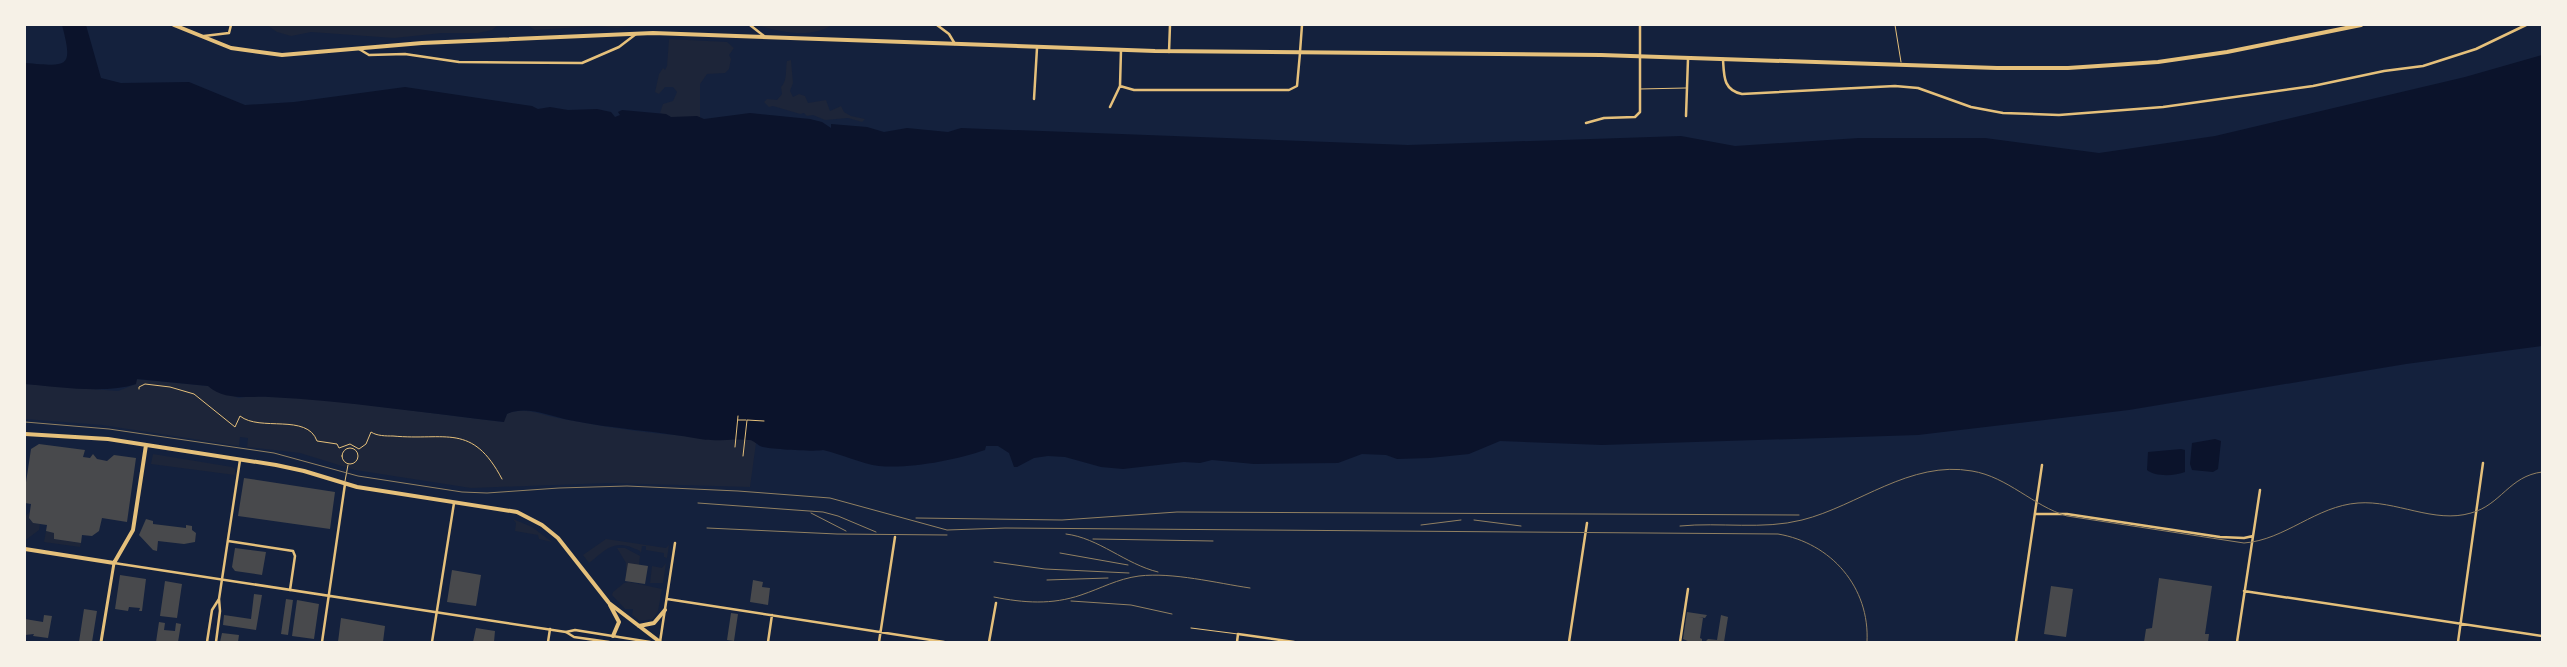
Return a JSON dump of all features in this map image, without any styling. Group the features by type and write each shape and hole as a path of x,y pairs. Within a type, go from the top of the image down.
{"main road":[{"path":"174,25 231,48 274,55 304,55 359,49 637,33 1170,52 1640,56 1901,66 2041,68 2121,66 2227,52 2361,25"},
{"path":"25,434 103,439 146,445 298,469 345,484 513,511 542,525 567,547 609,603 618,620 613,636"},
{"path":"101,642 114,562 133,530 146,445"},
{"path":"25,549 114,562"},
{"path":"609,603 660,642"},
{"path":"638,626 654,623 665,610"}],"street":[{"path":"203,37 208,34 229,33 231,25"},
{"path":"750,25 766,38"},
{"path":"937,25 949,34 956,44"},
{"path":"1170,25 1170,52"},
{"path":"1120,86 1134,90 1289,90 1297,86 1299,80 1302,25"},
{"path":"1586,123 1604,118 1635,117 1640,109 1640,25"},
{"path":"1723,59 1724,81 1728,88 1742,94 1911,87 1971,108 2002,113 2059,115 2163,107 2313,86 2384,71 2423,66 2476,49 2526,25"},
{"path":"359,49 369,55 405,54 459,62 582,63 619,47 637,33"},
{"path":"1034,98 1037,47"},
{"path":"1110,106 1120,86 1121,50"},
{"path":"1686,116 1688,57"},
{"path":"216,642 220,611 219,599 240,460"},
{"path":"2458,642 2482,463"},
{"path":"2016,642 2042,465"},
{"path":"322,642 345,484"},
{"path":"2237,642 2260,490"},
{"path":"432,642 454,501"},
{"path":"2035,514 2070,514 2220,537 2244,538 2253,536"},
{"path":"1569,642 1587,523"},
{"path":"879,642 895,537"},
{"path":"228,541 293,551 295,556 290,590"},
{"path":"660,642 675,543"},
{"path":"114,562 329,597 550,629 566,632 574,637 610,642"},
{"path":"1680,642 1688,589"},
{"path":"2244,591 2542,636"},
{"path":"207,642 212,610 219,599"},
{"path":"667,599 944,642"},
{"path":"990,642 996,604"},
{"path":"768,642 772,615"},
{"path":"548,642 550,629"},
{"path":"566,632 575,630 650,642"},
{"path":"1237,642 1238,634 1294,642"}],"lane":[{"path":"1895,25 1901,66"},
{"path":"1640,89 1687,88"},
{"path":"349,448 355,450 358,458 354,463 349,464 343,462 341,456 344,450 349,448"},
{"path":"345,484 349,464"},
{"path":"1191,628 1238,634"}],"path":[{"path":"139,389 139,387 145,384 174,388 196,395 235,427 240,416 257,424 291,425 309,431 317,441 337,444 339,448 350,444 359,449 366,444 371,432 402,437 459,438 483,450 492,460 502,479"},
{"path":"735,447 738,416"},
{"path":"738,420 764,421"},
{"path":"743,456 747,420"}],"shaded area":[{"path":"62,25 86,25 101,78 121,83 189,82 245,105 294,102 405,87 532,106 538,109 550,107 568,110 597,109 611,112 615,117 620,115 618,112 622,110 666,114 671,117 697,116 704,119 750,113 810,119 822,122 831,128 831,124 867,127 884,132 907,128 948,132 961,128 1408,145 1681,136 1735,146 1859,138 1985,138 2099,153 2215,136 2465,77 2542,55 2542,346 2406,364 2129,410 1918,435 1602,445 1500,441 1469,454 1430,458 1397,459 1386,455 1362,454 1338,463 1254,464 1212,460 1200,463 1184,462 1123,469 1101,467 1065,457 1048,456 1034,458 1014,467 1009,453 998,446 986,446 985,450 973,454 933,463 891,467 866,463 823,450 767,448 750,440 706,440 585,423 530,411 507,414 504,422 328,401 237,397 221,394 208,386 137,379 136,384 111,389 82,389 25,384 25,63 50,65 64,62 67,58 67,50"},
{"path":"267,25 497,26 492,30 478,33 442,33 394,38 311,32 291,36 277,32"},
{"path":"527,25 638,25 617,28 597,26 535,30"},
{"path":"757,25 832,25 814,32 795,33"},
{"path":"669,39 727,42 734,48 729,55 731,59 729,69 725,73 707,74 700,84 700,117 671,117 660,113 663,104 673,101 677,92 673,87 665,87 659,94 655,92 659,74 667,66"},
{"path":"791,60 793,83 790,91 793,97 799,94 805,96 808,103 826,100 830,111 841,106 844,112 851,116 865,119 862,122 848,118 825,120 813,115 807,116 804,113 800,114 773,106 769,107 764,102 767,99 777,100 782,94 781,87 785,78 787,61"},
{"path":"136,379 208,386 239,398 251,396 311,398 503,422 507,414 526,411 582,423 631,430 704,438 753,440 756,443 750,487 609,483 471,488 355,470 300,453 247,447 248,438 240,437 239,446 102,425 25,419 25,384 118,391 136,384"},
{"path":"2215,439 2221,441 2218,469 2213,472 2192,470 2190,464 2192,443"},
{"path":"2185,450 2185,472 2165,475 2155,474 2147,470 2148,452"},
{"path":"153,454 232,467 235,469 235,475 151,464"},
{"path":"30,512 29,518 33,523 40,524 39,530 25,539 25,516"},
{"path":"513,519 532,527 552,542 539,539 538,535 515,531 516,523"},
{"path":"46,531 54,533 54,539 81,543 80,547 44,542"},
{"path":"606,539 666,548 669,545 667,558 664,557 664,553 646,550 646,546 642,546 641,553 639,550 619,545 608,548 589,563 583,555"},
{"path":"617,548 625,548 640,556 639,565 626,578 626,563"},
{"path":"666,563 663,583 650,583 652,566 662,568"},
{"path":"629,582 662,589 658,611 653,619 640,621 632,615 633,609 625,609 612,595 624,583"}],"building":[{"path":"39,444 85,450 83,457 90,458 93,454 97,459 107,461 114,455 136,458 127,522 102,518 99,531 92,536 82,535 81,543 54,539 54,533 46,531 47,525 33,523 29,518 31,504 25,503 25,489 31,449"},
{"path":"244,478 335,492 330,529 238,516"},
{"path":"146,519 153,521 153,524 186,528 186,525 192,526 192,530 196,533 195,542 184,544 158,541 157,551 153,550 139,535"},
{"path":"235,548 266,552 262,575 235,571 232,567"},
{"path":"628,563 648,566 645,584 625,581"},
{"path":"452,570 481,575 476,606 447,602"},
{"path":"120,575 146,579 142,611 139,611 140,608 129,607 128,611 115,609"},
{"path":"2159,578 2212,586 2205,634 2209,634 2208,642 2144,642 2146,629 2152,628"},
{"path":"753,580 763,582 762,587 770,588 768,605 750,602"},
{"path":"165,581 182,584 177,618 160,616"},
{"path":"2051,586 2073,589 2066,637 2044,634"},
{"path":"254,594 262,595 256,630 223,625 224,615 251,619"},
{"path":"286,599 293,600 288,635 281,634"},
{"path":"297,600 319,604 314,639 292,636"},
{"path":"84,609 97,611 92,642 79,642"},
{"path":"1687,612 1707,615 1705,618 1699,617 1703,618 1700,638 1702,642 1690,642 1683,639"},
{"path":"731,613 738,614 734,641 727,640"},
{"path":"44,615 52,616 48,638 33,636 34,634 25,635 25,619 43,622"},
{"path":"1721,615 1728,617 1724,642 1705,642 1708,639 1717,640"},
{"path":"341,618 385,626 383,642 338,642"},
{"path":"159,622 165,623 164,630 175,631 176,623 181,624 178,642 156,642"},
{"path":"476,628 495,631 494,642 473,642"},
{"path":"222,633 239,635 238,642 220,642"}],"railway":[{"path":"25,422 109,429 274,453 358,476 462,492 487,493 627,486 738,491 830,498 947,530 1005,528 1778,534 1797,539 1815,547 1844,571 1862,603 1866,622 1867,642"},
{"path":"1680,526 1772,525 1802,520 1906,478 1927,472 1949,469 1985,474 2009,485 2043,506 2067,516 2244,543 2259,541 2273,536 2328,510 2358,503 2386,505 2443,516 2471,513 2490,504 2521,479 2542,472"},
{"path":"698,503 823,512 838,516 876,532"},
{"path":"916,518 1062,520 1177,512 1799,515"},
{"path":"811,513 846,531"},
{"path":"1421,525 1461,520"},
{"path":"1474,520 1521,526"},
{"path":"707,528 837,534 947,535"},
{"path":"1066,534 1090,540 1134,563 1158,572"},
{"path":"1093,539 1213,541"},
{"path":"1060,553 1128,565"},
{"path":"994,562 1045,569 1129,573"},
{"path":"994,597 1016,601 1049,602 1081,595 1124,579 1152,575 1166,575 1250,588"},
{"path":"1047,580 1108,578"},
{"path":"1071,601 1131,605 1172,614"}]}
